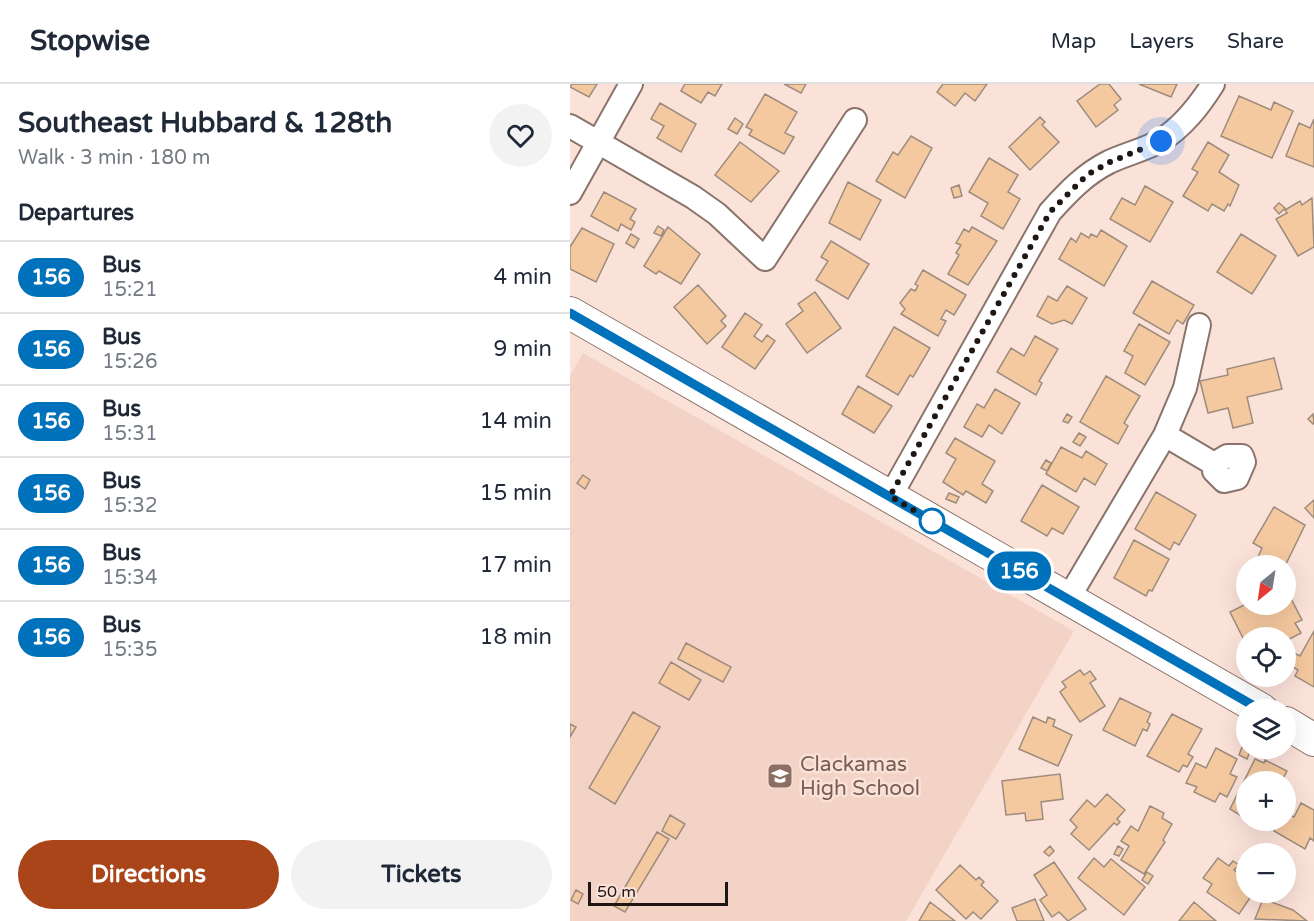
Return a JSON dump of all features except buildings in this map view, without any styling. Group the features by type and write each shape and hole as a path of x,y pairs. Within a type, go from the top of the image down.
{"main road":[{"path":"570,313 1243,699"},
{"path":"1296,729 1314,740"}],"street":[{"path":"570,193 632,84"},
{"path":"890,496 1050,212 1087,175 1110,162 1161,141 1179,127 1196,110 1213,84"},
{"path":"570,126 717,214 765,259 855,120"},
{"path":"1068,599 1165,435 1185,388 1199,325"},
{"path":"1165,435 1214,464"}],"shaded area":[{"name":"Clackamas High School","path":"583,353 1074,631 906,921 570,921 570,376"}],"bus line":[{"name":"156","path":"570,313 1242,699"}],"place":[{"name":"Clackamas High School","path":"780,776"}],"route":[{"path":"932,521 890,496 1050,212 1087,175 1110,162 1161,141"}]}
